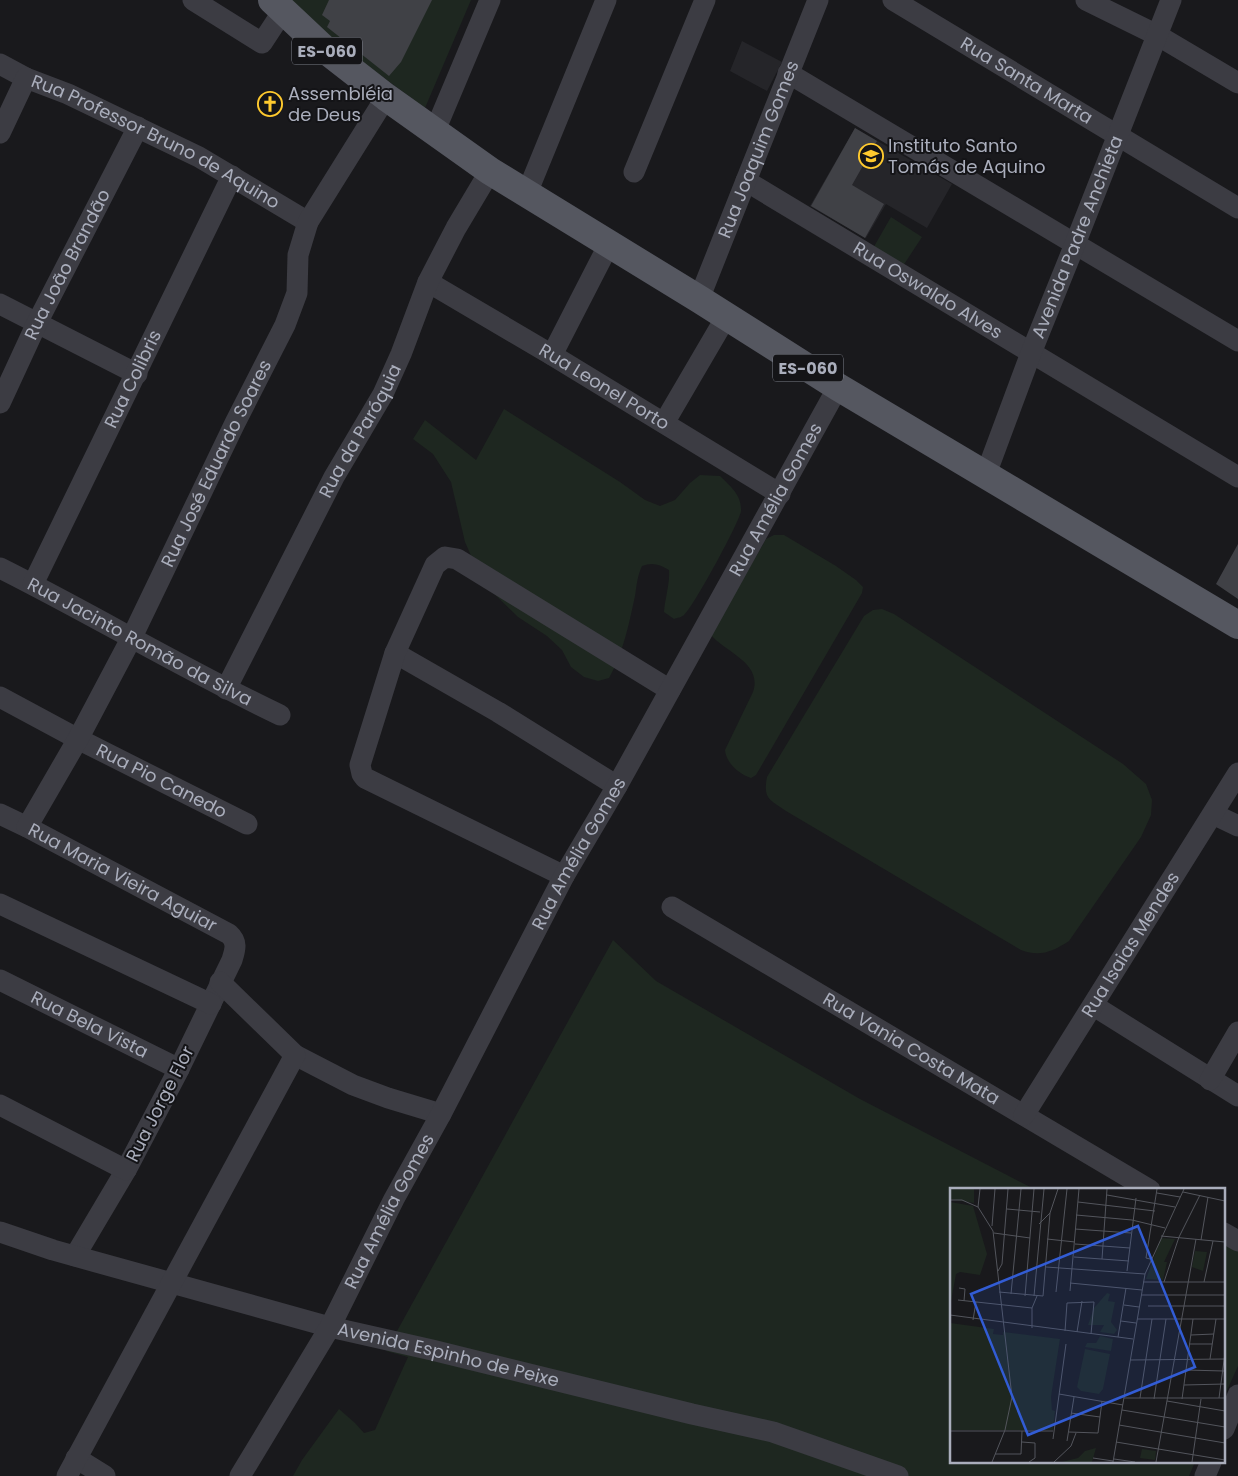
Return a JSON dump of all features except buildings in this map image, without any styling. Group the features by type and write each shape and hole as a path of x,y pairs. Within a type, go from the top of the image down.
{"main road":[{"name":"ES-060","path":"278,6 323,48 434,133 490,171 838,387 1238,625"}],"street":[{"path":"193,0 262,43 278,6"},
{"path":"434,133 490,0"},
{"path":"527,193 606,0"},
{"path":"634,172 705,0"},
{"name":"Rua Joaquim Gomes","path":"699,299 818,0"},
{"name":"Rua Santa Marta","path":"893,0 1238,208"},
{"path":"1086,0 1151,32 1236,78"},
{"name":"Avenida Padre Anchieta","path":"1151,32 1156,0"},
{"name":"Avenida Padre Anchieta","path":"979,471 1151,32 1171,0"},
{"name":"Rua Professor Bruno de Aquino","path":"0,64 26,78 68,94 199,157 308,222"},
{"path":"788,73 1238,341"},
{"path":"0,133 26,78"},
{"name":"Rua José Eduardo Soares","path":"27,827 78,739 132,637 235,423 293,308 298,293 298,255 308,222 386,97"},
{"name":"Rua João Brandão","path":"0,403 37,323 138,128"},
{"name":"Rua da Paróquia","path":"226,689 334,477 383,394 401,354 428,282 456,228 490,171"},
{"name":"Rua Colibris","path":"33,584 232,176"},
{"name":"Rua Oswaldo Alves","path":"746,181 1238,477"},
{"path":"552,354 609,244"},
{"name":"Rua Leonel Porto","path":"428,282 552,354 780,494"},
{"path":"0,304 137,374"},
{"path":"664,423 726,317"},
{"name":"Rua Amélia Gomes","path":"240,1476 330,1328 394,1199 441,1114 564,876 780,494 838,387"},
{"path":"564,876 365,778 362,774 360,765 396,653 435,565 445,557 457,559 670,690"},
{"name":"Rua Jacinto Romão da Silva","path":"0,568 226,689 280,715"},
{"path":"396,653 498,712 616,786"},
{"name":"Rua Pio Canedo","path":"0,697 78,739 246,824"},
{"name":"Rua Isaias Mendes","path":"1024,1115 1094,1006 1238,773"},
{"name":"Rua Maria Vieira Aguiar","path":"0,814 229,934 236,947"},
{"path":"1214,814 1238,826"},
{"path":"0,904 210,1004"},
{"name":"Rua Vania Costa Mata","path":"672,907 1147,1188"},
{"name":"Rua Jorge Flor","path":"75,1256 126,1170 179,1069 236,947"},
{"name":"Rua Bela Vista","path":"0,980 179,1069"},
{"path":"220,982 295,1056 353,1085 441,1114"},
{"path":"1094,1006 1238,1096"},
{"path":"1210,1080 1238,1032"},
{"path":"105,1476 72,1467 170,1283 295,1056"},
{"path":"0,1106 126,1170"},
{"name":"Avenida Espinho de Peixe","path":"0,1232 75,1256 330,1328 432,1350 773,1432 898,1476"},
{"path":"1226,1234 1238,1242"},
{"path":"1226,1424 1238,1395"},
{"path":"1205,1476 1210,1464"}],"shaded area":[{"path":"285,0 471,0 425,108 311,24"},
{"path":"742,41 782,62 767,91 730,71"},
{"name":"Instituto Santo Tomás de Aquino","path":"855,128 952,184 927,228 886,204 866,238 810,206"},
{"path":"891,217 922,237 901,269 872,250"},
{"path":"504,409 620,482 645,500 660,506 675,500 700,475 720,476 735,491 740,500 741,511 739,518 706,582 683,616 674,619 664,612 669,570 656,564 642,566 625,638 609,678 598,681 584,677 571,667 562,650 547,636 518,617 483,583 465,542 451,482 433,454 413,439 425,420 476,460"},
{"path":"774,535 784,535 836,566 863,587 862,593 756,775 751,778 742,774 731,764 725,750 753,692 755,682 753,673 741,659 711,635 766,539"},
{"path":"882,609 894,614 1123,764 1146,784 1152,800 1151,815 1141,837 1069,941 1057,948 1040,953 1021,950 786,811 769,798 766,790 767,777 864,616 873,610"},
{"path":"613,940 656,981 860,1099 1032,1188 950,1188 950,1464 1194,1464 1189,1476 293,1476 302,1460 339,1409 364,1433 375,1430 408,1357 386,1351"},
{"path":"1226,1245 1238,1251 1238,1366 1226,1393"}],"place":[{"name":"Assembléia de Deus","path":"270,104"},
{"name":"Instituto Santo Tomás de Aquino","path":"871,156"}]}
